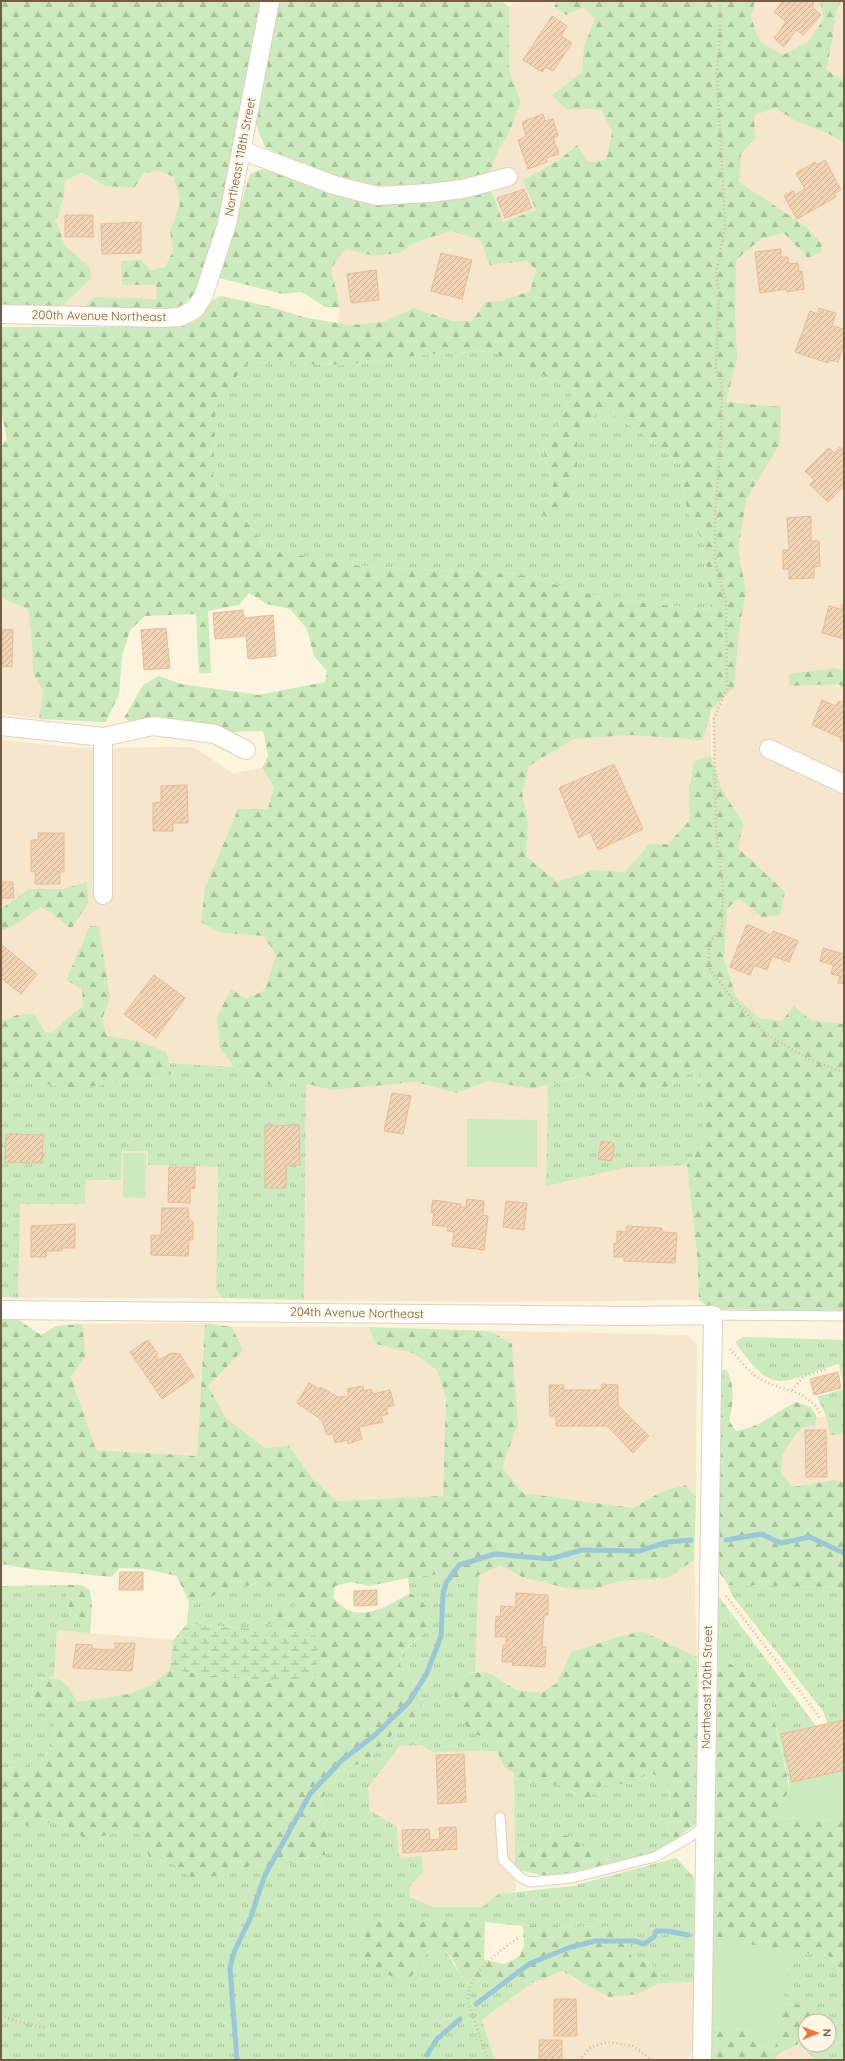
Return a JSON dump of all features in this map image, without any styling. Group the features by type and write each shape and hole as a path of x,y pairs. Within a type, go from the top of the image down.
{"street":[{"name":"Northeast 118th Street","path":"195,309 203,297 227,224 270,1"},
{"path":"241,150 334,185 377,196 429,193 463,189 508,177"},
{"name":"200th Avenue Northeast","path":"1,314 166,318 180,316 195,309"},
{"path":"1,726 103,737 153,726 215,734 246,750"},
{"path":"103,737 103,895"},
{"path":"769,749 844,784"},
{"name":"204th Avenue Northeast","path":"1,1310 622,1316 713,1315"},
{"name":"Northeast 120th Street","path":"702,2060 713,1315"}],"lane":[{"path":"713,1315 844,1316"},
{"path":"500,1817 503,1860 521,1878 530,1882 572,1878 655,1858 690,1837 705,1824"}],"path":[{"path":"720,1 720,36 717,73 725,226 716,274 719,291 716,368 722,386 721,439 715,514 715,554 726,602 728,688 714,719 716,832 723,885 722,928 709,944 709,968 731,997 765,1034 810,1060 844,1072"},
{"path":"725,1343 747,1369 763,1381 792,1390 814,1402 821,1415"},
{"path":"792,1390 804,1376 828,1369"},
{"path":"709,1571 820,1718"},
{"path":"488,2060 468,1997 472,1981 501,1951 519,1937"},
{"path":"1,2015 16,2021 47,2028"},
{"path":"580,2060 591,2046 608,2042 633,2046 652,2060"}],"shaded area":[{"path":"520,1 558,1 554,6 566,15 585,7 595,19 584,46 582,72 567,109 601,109 612,132 606,160 588,162 577,145 558,161 524,180 536,210 503,222 488,176 499,149 509,133 521,102 509,71 509,7"},
{"path":"712,1 844,1 844,1312 712,1307"},
{"path":"160,171 174,177 180,204 170,231 173,251 165,267 151,270 141,260 121,261 156,285 157,300 96,297 81,310 62,306 92,278 89,266 65,246 56,221 64,196 65,181 82,172 105,186 134,188 144,173"},
{"path":"451,231 480,240 490,265 527,261 536,270 530,291 501,301 486,302 472,321 454,321 414,308 383,322 350,325 338,323 340,307 331,268 346,249 375,256 399,253 418,241"},
{"path":"1,598 28,609 32,641 33,673 43,691 39,719 1,713"},
{"path":"711,710 711,756 694,761 689,789 690,820 668,844 649,844 625,872 593,870 557,883 526,856 528,822 522,792 529,766 574,739 629,735 660,737"},
{"path":"1,740 78,748 193,747 233,773 262,768 274,787 268,810 221,933 264,936 276,955 265,990 246,999 220,1048 234,1067 1,1051"},
{"path":"488,1081 532,1089 548,1085 546,1186 624,1168 687,1165 697,1254 699,1300 489,1302 304,1300 306,1083 332,1090 415,1082 457,1093"},
{"path":"122,1151 148,1151 148,1165 218,1167 216,1289 222,1298 18,1298 20,1203 85,1204 86,1180"},
{"path":"205,1323 197,1456 96,1450 71,1377 86,1355 82,1324"},
{"path":"232,1327 368,1327 376,1344 413,1353 437,1370 446,1398 443,1497 337,1501 311,1477 289,1446 265,1448 226,1418 208,1386 243,1350"},
{"path":"490,1331 687,1335 697,1345 696,1497 685,1485 661,1492 633,1508 523,1493 502,1467 518,1424 512,1344"},
{"path":"826,1416 830,1435 844,1434 844,1483 834,1481 792,1487 781,1474 782,1456 802,1428 815,1425 817,1417"},
{"path":"694,1560 697,1657 642,1631 571,1652 557,1684 541,1693 516,1690 488,1672 475,1672 479,1575 501,1565 522,1577 566,1588 590,1590 620,1581 668,1578"},
{"path":"57,1630 173,1640 170,1670 151,1685 129,1694 77,1702 66,1683 54,1677"},
{"path":"421,1745 432,1752 497,1751 504,1767 514,1773 516,1891 498,1894 483,1907 433,1907 410,1897 410,1886 423,1872 422,1856 399,1858 397,1826 370,1811 368,1788 400,1746"},
{"path":"562,1971 578,1981 638,1994 659,1983 694,1982 692,2053 685,2060 495,2060 482,2020 532,1983"},
{"path":"797,2046 797,2053 808,2053 816,2060 774,2060 778,2053"}],"green space":[{"path":"1,1 263,1 226,198 206,276 192,297 179,307 156,311 81,310 95,297 157,299 156,285 122,285 121,261 141,260 151,270 165,267 173,251 170,231 180,204 174,177 160,171 144,173 134,188 105,186 82,172 65,181 64,196 56,221 65,246 89,266 92,278 62,306 1,305"},
{"path":"278,1 501,1 509,7 509,71 521,102 509,133 499,149 488,176 405,187 358,184 311,169 265,147 254,120"},
{"path":"558,1 755,1 751,17 760,42 783,55 808,42 824,19 821,1 841,1 836,11 832,42 826,70 844,81 844,143 828,133 798,122 775,108 754,115 755,139 741,153 739,182 805,226 821,243 822,252 808,258 784,233 762,238 736,260 735,317 737,359 726,402 781,407 780,443 746,500 738,550 746,592 739,629 734,687 711,710 703,740 629,735 574,739 529,766 522,792 528,822 526,856 557,882 593,870 625,872 649,844 668,844 690,820 689,789 694,761 711,756 722,790 743,823 738,848 785,892 780,915 762,917 738,898 727,909 724,959 736,997 759,1018 782,1021 794,1006 812,1021 844,1024 844,1311 710,1309 699,1300 697,1254 687,1165 703,1137 703,1093 698,1068 670,1086 630,1091 585,1075 532,1089 488,1081 457,1093 415,1082 332,1090 291,1080 267,1085 234,1067 220,1048 217,1017 231,989 246,999 265,990 276,955 264,936 221,933 201,922 205,888 238,809 268,809 274,787 262,768 268,756 263,731 230,732 133,723 124,718 143,685 159,676 181,684 259,695 325,682 327,671 314,656 307,629 290,609 267,604 249,593 239,605 208,611 211,673 199,673 196,614 145,616 130,630 122,656 119,694 106,722 39,719 43,691 33,673 32,641 28,609 1,598 1,447 7,439 1,410 1,327 175,327 194,322 208,302 221,296 267,306 307,318 350,325 383,322 414,308 453,321 472,321 486,302 501,301 530,291 536,270 527,261 490,265 480,240 451,231 418,241 399,253 375,256 346,249 331,268 340,307 325,307 302,292 283,294 219,278 250,174 262,169 375,202 446,200 492,191 503,222 536,210 523,180 558,161 577,145 588,162 606,160 612,132 601,109 566,109 552,95 582,72 584,46 595,19 584,7 566,15 554,6","holes":["490,351 575,389 558,426 542,445 553,487 540,511 551,522 573,495 577,468 577,434 602,407 644,435 680,464 687,510 704,545 711,610 609,599 517,574 361,566 268,550 213,478 216,400 249,362 344,365 429,354"]},
{"path":"494,351 575,389 558,426 542,445 553,487 540,511 551,522 573,495 577,468 576,434 602,407 644,435 680,464 687,510 704,545 711,610 609,599 517,574 361,566 268,550 213,478 216,400 249,362 344,365 429,354"},
{"path":"834,668 844,671 844,687 838,684 790,686 789,674"},
{"path":"87,882 88,903 71,929 52,913 41,907 13,926 1,931 1,909 29,889 64,889"},
{"path":"90,926 99,927 110,998 102,1019 107,1036 141,1042 166,1052 172,1073 156,1079 139,1078 93,1086 77,1087 1,1079 1,1022 17,1015 34,1014 45,1032 53,1033 65,1020 83,1006 82,989 66,980"},
{"path":"169,1063 234,1067 267,1085 291,1080 306,1083 304,1300 222,1298 216,1289 218,1167 148,1165 148,1151 122,1151 121,1180 86,1180 85,1204 20,1204 18,1298 1,1297 1,1079 69,1087 85,1087 139,1078 160,1078 172,1073"},
{"path":"698,1068 703,1093 703,1138 687,1165 624,1168 546,1186 548,1085 586,1075 630,1091 670,1086"},
{"path":"467,1119 537,1120 537,1167 467,1167"},
{"path":"123,1153 146,1153 145,1198 123,1197"},
{"path":"1,1319 17,1319 41,1335 56,1326 82,1324 86,1355 71,1377 96,1450 197,1456 205,1323 232,1327 243,1350 208,1386 226,1418 265,1448 289,1446 311,1477 337,1501 443,1496 446,1398 437,1370 413,1353 376,1344 368,1327 490,1331 512,1344 518,1424 502,1467 523,1493 633,1508 661,1492 685,1485 696,1497 694,1560 668,1578 620,1581 590,1590 566,1588 522,1577 501,1565 460,1584 440,1574 408,1578 369,1586 351,1582 335,1586 333,1598 348,1610 364,1613 380,1609 410,1593 422,1601 432,1617 426,1631 402,1652 400,1665 407,1676 418,1685 423,1701 415,1719 394,1733 363,1764 347,1766 329,1782 319,1811 327,1833 325,1855 302,1859 279,1867 253,1865 222,1876 191,1877 172,1863 149,1858 143,1836 128,1828 108,1835 85,1839 67,1825 51,1822 33,1828 12,1819 1,1825 1,1767 25,1767 38,1763 49,1752 54,1737 55,1729 51,1714 43,1705 31,1697 36,1679 52,1678 62,1681 69,1688 77,1702 129,1694 151,1685 170,1670 272,1683 308,1629 286,1631 266,1622 268,1609 295,1609 297,1599 288,1591 259,1583 224,1590 205,1600 189,1602 177,1576 145,1569 119,1568 112,1577 30,1569 1,1564"},
{"path":"743,1337 844,1340 844,1389 839,1364 788,1380 774,1380 767,1377 749,1361 735,1342"},
{"path":"725,1369 731,1380 733,1394 729,1421 736,1431 761,1423 796,1402 811,1407 817,1417 815,1425 802,1428 782,1456 781,1474 793,1487 834,1480 844,1483 844,1587 728,1585 714,1564 720,1372"},
{"path":"844,1389 844,1434 830,1435 826,1416 817,1397"},
{"path":"440,1574 460,1584 479,1575 475,1672 467,1673 497,1751 432,1752 421,1745 400,1746 368,1788 370,1811 397,1826 399,1858 422,1856 423,1872 410,1886 410,1897 433,1907 482,1907 498,1894 572,1886 676,1858 694,1877 694,1982 659,1983 656,1967 631,1956 628,1933 629,1927 523,1926 485,1922 360,1922 420,1967 427,1952 443,1947 462,1977 491,1981 504,1977 532,1983 482,2020 495,2060 1,2060 1,1825 12,1819 33,1828 51,1822 67,1825 85,1839 108,1835 128,1828 143,1836 149,1858 172,1863 191,1877 222,1876 253,1865 279,1867 302,1859 325,1855 327,1833 319,1811 329,1782 347,1766 363,1764 394,1733 415,1719 418,1685 407,1676 400,1665 402,1653 426,1631 422,1601 410,1593 408,1578"},
{"path":"259,1583 288,1591 297,1599 295,1609 266,1622 286,1631 187,1624 189,1602 205,1600 224,1590"},
{"path":"66,1585 69,1609 78,1616 91,1621 90,1633 57,1630 54,1677 36,1679 31,1697 43,1705 51,1714 55,1729 52,1744 49,1752 44,1758 34,1765 9,1768 1,1767 1,1586"},
{"path":"66,1585 81,1585 89,1589 92,1603 91,1621 78,1616 69,1609"},
{"path":"728,1585 844,1587 844,1720 828,1724 823,1711 731,1594"},
{"path":"717,1594 816,1726 781,1734 792,1782 789,1782 769,1696 714,1656"},
{"path":"187,1624 286,1631 308,1629 319,1639 316,1675 272,1683 170,1670 173,1640"},
{"path":"642,1631 697,1657 697,1823 677,1838 667,1833 672,1812 666,1778 645,1772 635,1783 601,1786 584,1802 565,1786 527,1781 504,1767 492,1740 470,1732 456,1710 453,1686 467,1673 488,1672 516,1690 541,1693 557,1683 571,1652"},
{"path":"714,1656 738,1668 769,1696 790,1790 771,1818 844,1820 844,1977 829,1956 711,1939"},
{"path":"844,1770 844,1820 771,1818 790,1790 789,1782"},
{"path":"645,1772 666,1778 672,1812 667,1833 677,1838 657,1852 609,1864 602,1851 585,1849 573,1837 555,1834 540,1850 515,1845 514,1773 527,1781 565,1786 584,1802 601,1786 634,1783"},
{"path":"555,1834 573,1837 585,1849 602,1851 609,1864 549,1877 515,1869 515,1845 540,1850"},
{"path":"360,1922 485,1922 484,1960 505,1964 520,1956 524,1945 523,1926 629,1927 628,1933 631,1956 656,1967 659,1983 638,1994 609,1997 562,1971 532,1983 504,1977 491,1981 462,1977 454,1962 443,1947 427,1952 420,1967 406,1981 382,1973 361,1953"},
{"path":"711,1939 792,1950 775,2049 762,2047 754,2031 711,2027"},
{"path":"792,1950 829,1956 844,1977 844,2060 816,2060 808,2053 837,2053 837,2013 809,2013 797,2004 782,2005"},
{"path":"797,2004 809,2013 797,2013 797,2044 781,2053 774,2060 711,2060 711,2027 754,2031 762,2047 774,2049 782,2005"}],"building":[{"path":"783,1 811,1 814,3 812,7 821,15 803,35 796,30 784,47 774,38 786,22 774,12"},
{"path":"552,16 567,26 561,36 572,43 553,71 545,67 542,72 523,60"},
{"path":"543,114 545,121 553,119 558,136 553,138 559,154 546,158 547,162 528,169 518,140 526,136 522,122"},
{"path":"825,160 841,190 834,194 836,197 797,219 784,196 793,191 795,195 805,189 796,173 815,162 817,165"},
{"path":"524,189 532,208 505,218 497,198"},
{"path":"65,215 93,215 93,237 65,237"},
{"path":"141,222 141,253 102,254 101,224"},
{"path":"781,249 781,257 788,257 789,264 798,263 799,272 802,271 804,289 787,292 786,289 760,293 755,252"},
{"path":"441,253 472,260 462,299 431,291"},
{"path":"376,270 379,300 351,303 347,274"},
{"path":"819,308 836,313 832,326 844,329 844,343 838,362 830,360 828,363 795,352 810,311 818,314"},
{"path":"840,447 844,451 844,476 841,480 844,486 828,502 810,485 814,480 805,471 829,448 834,453"},
{"path":"811,516 811,541 819,541 820,566 814,567 814,578 789,579 789,569 783,569 783,550 789,550 787,518"},
{"path":"842,604 844,604 844,639 822,633 829,606 841,609"},
{"path":"243,610 244,618 273,615 276,656 248,659 246,636 215,639 213,613"},
{"path":"166,628 170,668 144,670 141,630"},
{"path":"1,629 13,630 12,667 1,666"},
{"path":"822,700 836,706 838,702 844,701 844,742 840,740 841,738 812,725"},
{"path":"614,764 643,829 598,850 590,832 579,838 559,788"},
{"path":"187,785 188,823 173,823 173,831 153,831 153,803 161,802 161,786"},
{"path":"38,833 64,833 64,872 60,872 60,884 35,884 35,871 31,872 31,840 38,840"},
{"path":"1,882 13,882 14,898 1,898"},
{"path":"747,924 771,935 773,931 798,941 789,962 772,956 767,970 754,965 750,975 730,967"},
{"path":"1,944 37,974 21,994 1,978"},
{"path":"823,948 844,954 844,984 838,983 840,976 831,974 833,965 820,961"},
{"path":"154,975 185,998 156,1038 124,1014"},
{"path":"392,1093 411,1096 403,1134 384,1131"},
{"path":"299,1125 300,1165 286,1165 286,1188 265,1188 265,1126"},
{"path":"6,1134 43,1135 42,1163 5,1162"},
{"path":"601,1141 614,1143 612,1161 598,1159"},
{"path":"169,1167 195,1167 195,1189 190,1188 190,1203 168,1202"},
{"path":"467,1199 484,1201 483,1215 488,1216 484,1250 452,1246 454,1232 447,1231 448,1227 432,1225 434,1213 431,1212 433,1200 461,1204 460,1207 466,1207"},
{"path":"506,1201 527,1203 524,1230 503,1227"},
{"path":"162,1208 188,1208 189,1221 193,1221 193,1240 189,1240 188,1256 151,1255 151,1235 161,1235"},
{"path":"75,1224 75,1248 62,1248 62,1251 46,1251 46,1257 31,1257 31,1226"},
{"path":"627,1226 662,1228 662,1232 677,1233 675,1263 624,1261 624,1257 614,1257 614,1243 617,1243 617,1231 626,1232"},
{"path":"148,1340 158,1354 156,1355 159,1360 171,1353 180,1354 194,1377 162,1399 130,1352"},
{"path":"838,1372 841,1388 814,1395 810,1379"},
{"path":"309,1383 338,1397 349,1396 347,1389 363,1386 364,1391 371,1389 373,1394 390,1390 394,1405 386,1407 388,1414 381,1416 383,1422 359,1427 362,1439 348,1444 347,1440 335,1443 333,1434 327,1435 322,1420 297,1403"},
{"path":"602,1384 618,1385 618,1405 649,1436 633,1453 607,1426 556,1426 556,1416 550,1416 549,1385 564,1385 563,1390 602,1390"},
{"path":"805,1430 826,1430 827,1477 806,1477"},
{"path":"120,1572 143,1572 143,1590 119,1590"},
{"path":"377,1590 377,1605 354,1606 354,1591"},
{"path":"516,1593 548,1595 548,1615 544,1615 542,1647 546,1647 545,1667 512,1665 513,1662 502,1662 503,1645 506,1645 507,1637 495,1637 496,1616 500,1617 501,1606 516,1607"},
{"path":"115,1643 135,1643 132,1671 73,1668 76,1644 92,1645 92,1649 115,1650"},
{"path":"844,1720 844,1770 792,1782 781,1734"},
{"path":"464,1754 466,1802 438,1804 436,1755"},
{"path":"456,1827 457,1849 403,1853 402,1830 429,1829 430,1840 440,1839 439,1828"},
{"path":"554,1999 576,1999 577,2036 554,2036"},
{"path":"539,2040 562,2040 562,2060 539,2060"}],"waterway":[{"path":"726,1540 761,1534 781,1543 810,1537 844,1553"},
{"path":"237,2060 230,1968 234,1952 250,1919 265,1875 310,1794 342,1760 375,1735 409,1702 427,1673 441,1636 443,1594 446,1583 459,1565 495,1554 550,1559 582,1550 639,1551 668,1542 691,1540"},
{"path":"476,2004 529,1964 568,1948 595,1941 634,1941 644,1944 654,1937 656,1931 667,1931 688,1935"},
{"path":"427,2055 437,2039 460,2019"}]}
